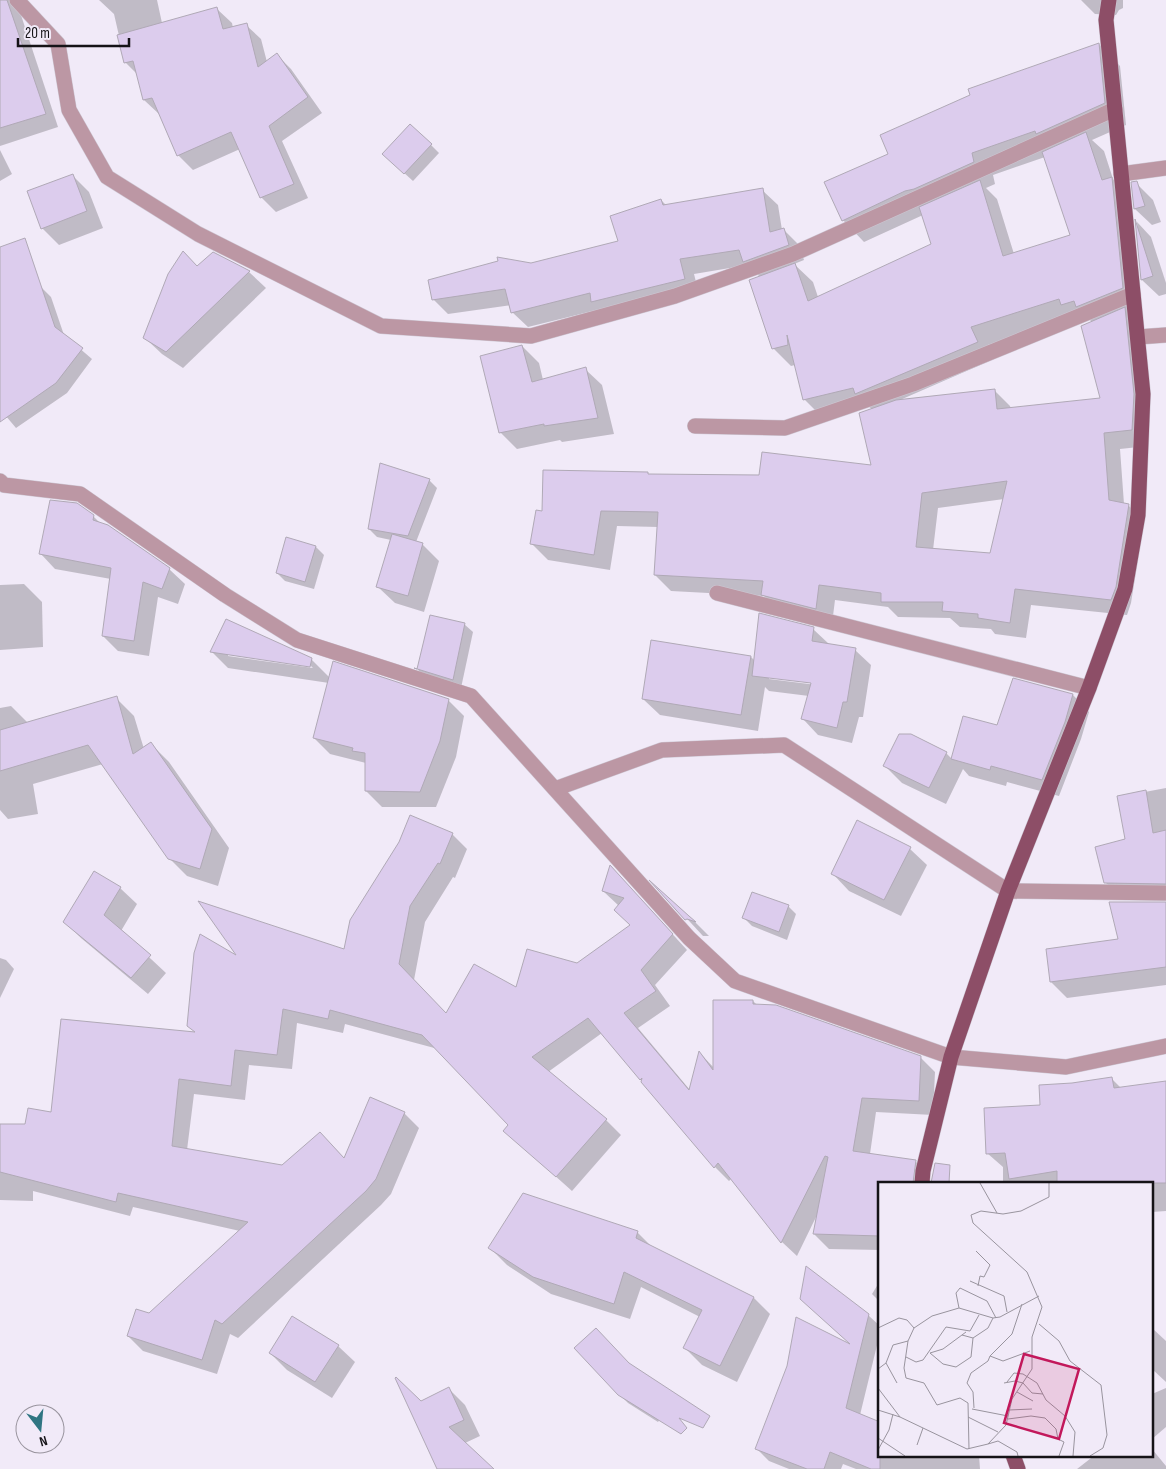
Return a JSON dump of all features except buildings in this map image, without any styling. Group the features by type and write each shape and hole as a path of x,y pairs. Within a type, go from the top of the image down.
{"main road":[{"path":"922,1182 923,1171 951,1057 1008,891 1089,688 1125,589 1138,516 1143,394 1106,20 1109,0"},
{"path":"1013,1456 1018,1469"}],"street":[{"path":"17,0 58,44 70,110 106,177 198,234 381,326 530,336 675,296 793,254 1115,109"},
{"path":"1121,174 1166,168"},
{"path":"695,426 785,428 913,384 1133,294"},
{"path":"1138,337 1166,335"},
{"path":"0,481 4,485 80,494 225,595 298,640 471,696 689,938 735,981 951,1057 1066,1067 1166,1046"},
{"path":"717,593 1089,688"},
{"path":"555,789 662,750 784,745 1008,891 1166,893"}]}
